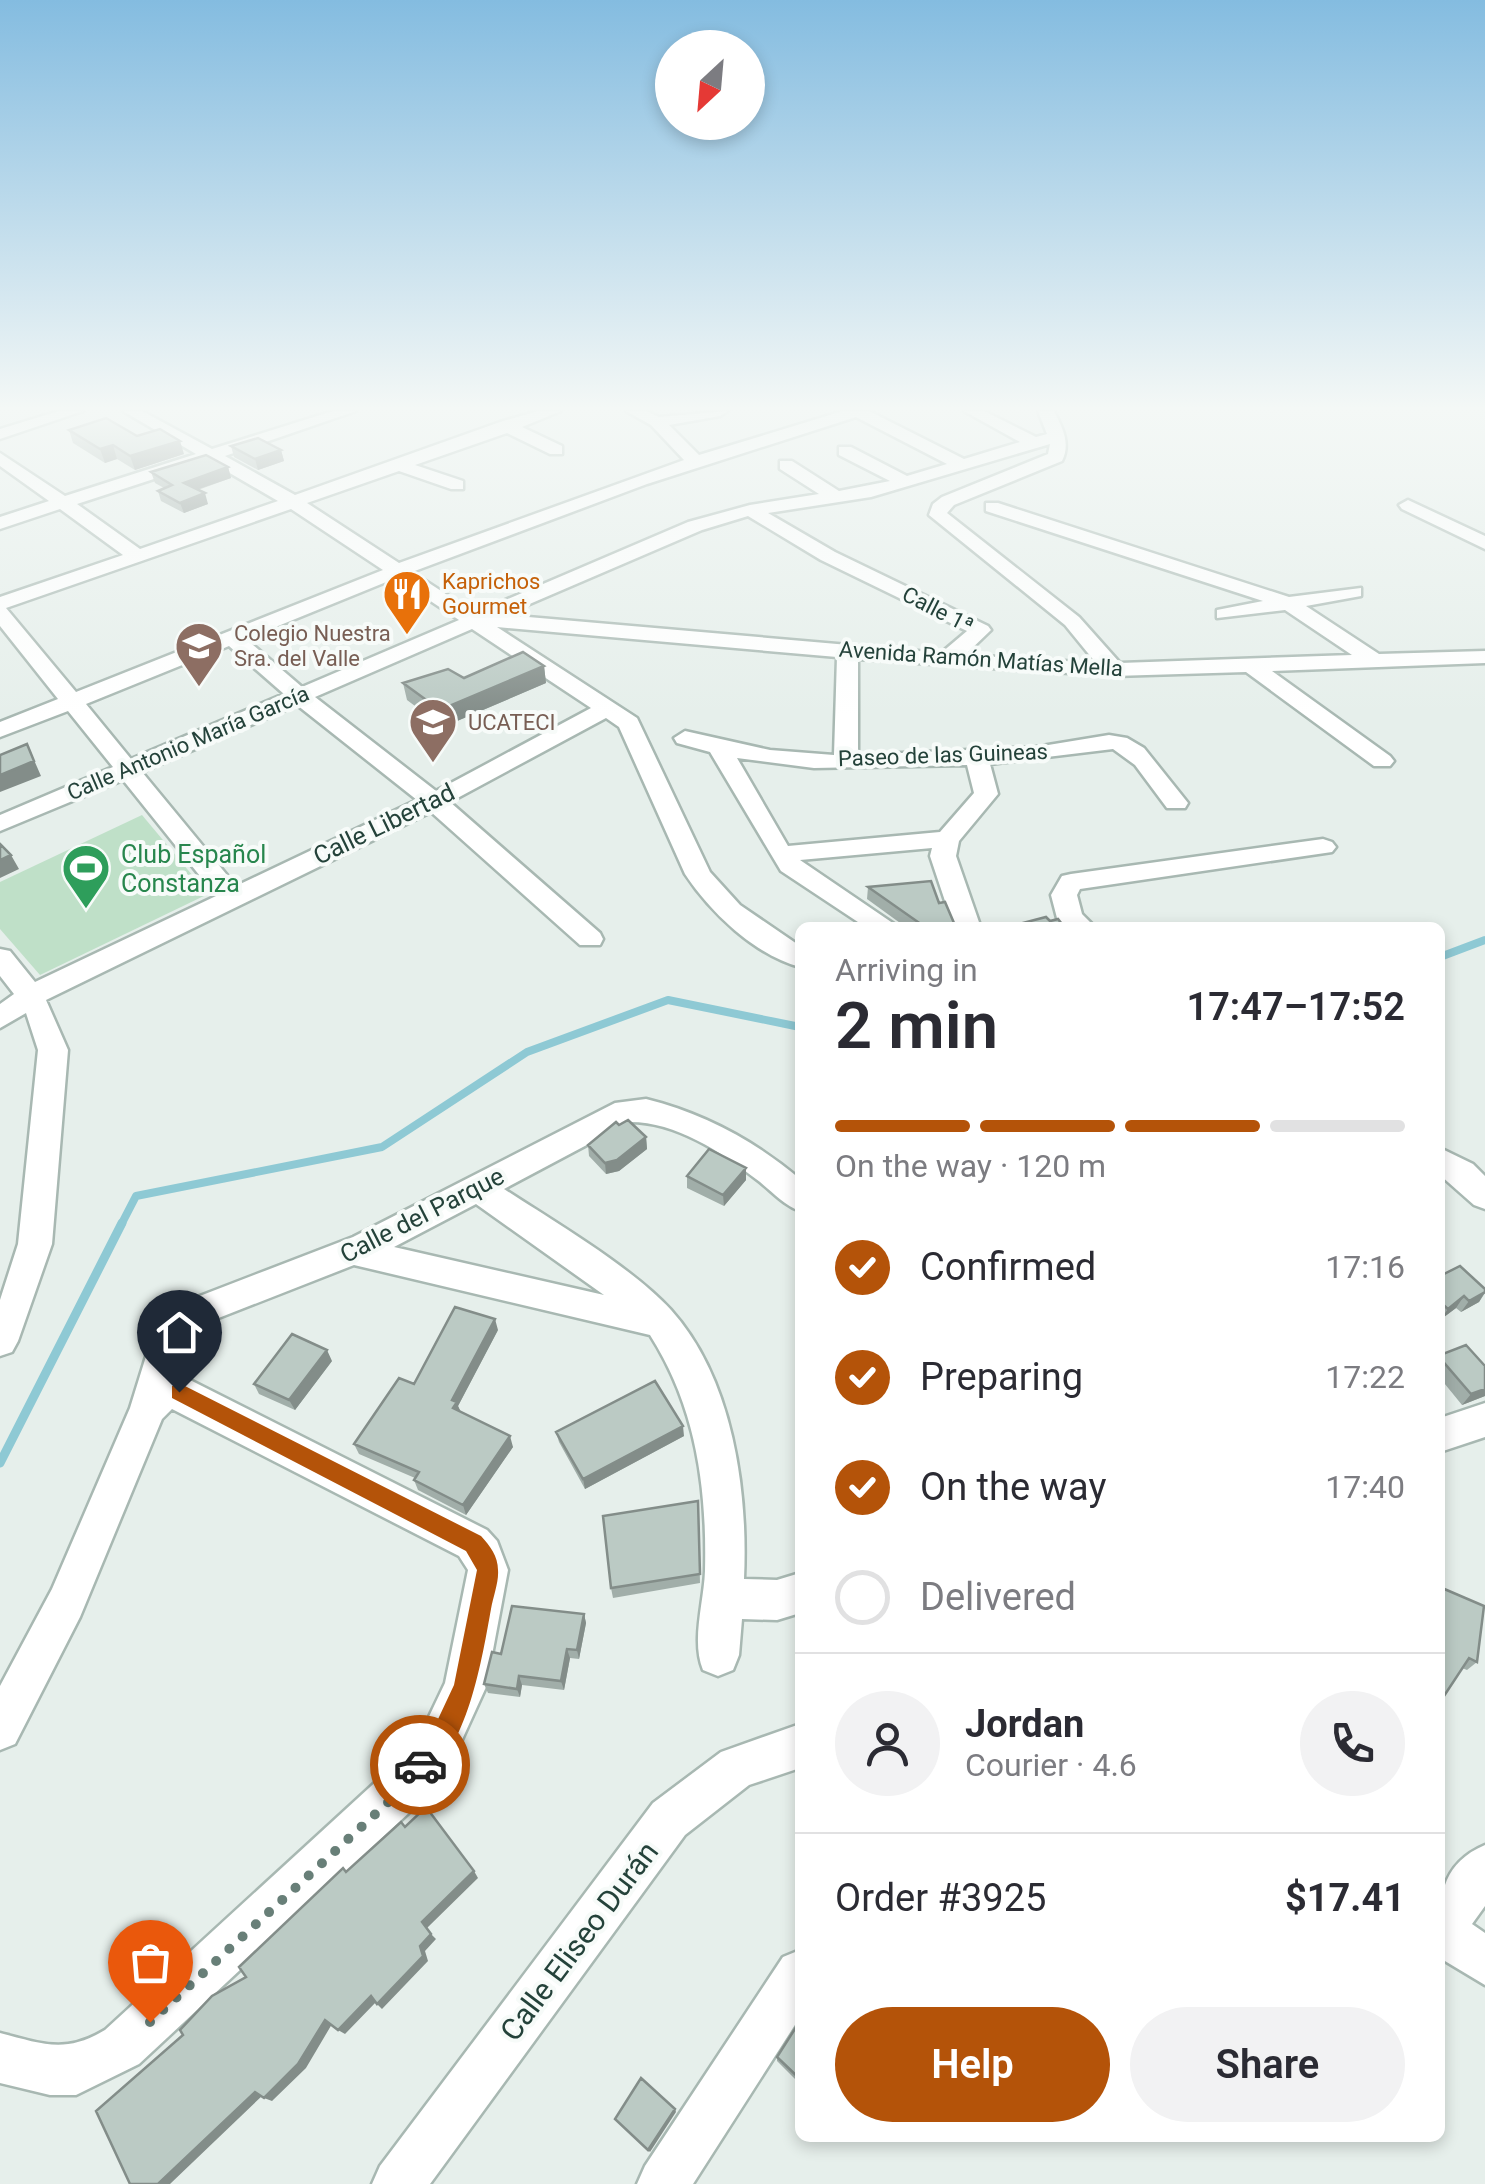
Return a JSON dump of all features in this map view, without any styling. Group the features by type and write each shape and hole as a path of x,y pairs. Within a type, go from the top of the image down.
{"street":[{"path":"0,523 31,513"},
{"path":"79,513 136,555"},
{"path":"0,604 254,513"},
{"path":"310,513 618,716 712,895 731,916 795,955"},
{"path":"0,730 557,513"},
{"name":"Calle Antonio María García","path":"0,824 696,526 740,513"},
{"name":"Calle 1ª","path":"755,513 828,556 982,630 946,660"},
{"path":"938,513 1072,622 1114,670"},
{"path":"1010,513 1288,603 1373,660"},
{"path":"1424,513 1485,543"},
{"path":"1462,532 1485,526"},
{"path":"1224,614 1354,592"},
{"path":"0,614 232,898"},
{"name":"Avenida Ramón Matías Mella","path":"478,620 946,660 1114,670 1485,656"},
{"path":"232,638 298,696 434,800 590,939"},
{"path":"846,760 848,650"},
{"path":"1250,665 1382,761"},
{"name":"Calle Libertad","path":"0,1018 30,996 434,800 618,716"},
{"name":"Paseo de las Guineas","path":"685,738 720,750 846,760 1048,753 1107,741 1134,752 1176,803"},
{"path":"720,750 781,854 802,874 878,922"},
{"path":"966,922 943,856 947,839 986,794 977,757"},
{"path":"781,854 947,839"},
{"path":"1075,922 1064,895 1072,882 1323,847"},
{"path":"0,958 30,996 51,1034 54,1050 47,1088 35,1244 24,1286 0,1341"},
{"name":"Calle del Parque","path":"0,1729 66,1604 148,1408 166,1350 204,1309 354,1252 626,1111 646,1110 720,1142 795,1193"},
{"path":"1445,1163 1485,1196"},
{"path":"476,1188 594,1267 661,1323 695,1381 718,1454 725,1598 718,1655"},
{"path":"354,1252 661,1323"},
{"path":"0,2058 54,2072 89,2069 122,2047 397,1794 440,1740 465,1687 488,1570 484,1554 473,1543 179,1392 163,1395 148,1408"},
{"path":"1445,1433 1485,1420"},
{"path":"725,1598 776,1600 795,1595"},
{"name":"Calle Eliseo Durán","path":"398,2184 669,1819 736,1766 795,1748"},
{"path":"1445,1922 1485,1868"},
{"path":"1445,1933 1485,1961"},
{"path":"663,2184 795,1982"}],"green space":[{"name":"Club Español Constanza","path":"142,815 208,894 40,975 0,929 0,882"}],"building":[{"path":"523,652 544,666 440,710 403,683 448,669 464,678"},
{"path":"27,744 34,761 0,775 0,755"},
{"path":"0,844 11,855 0,860"},
{"path":"931,881 939,903 945,902 954,922 918,922 868,887"},
{"path":"1046,917 1060,922 1026,922"},
{"path":"628,1120 646,1137 617,1160 605,1163 588,1145 616,1122 619,1125"},
{"path":"709,1149 746,1168 723,1195 687,1176"},
{"path":"1460,1266 1485,1292 1469,1301 1464,1296 1448,1309 1445,1274"},
{"path":"455,1307 495,1319 452,1400 457,1402 453,1408 510,1436 463,1505 414,1480 419,1472 354,1444 399,1378 414,1384"},
{"path":"292,1334 327,1350 289,1400 254,1384"},
{"path":"1466,1345 1485,1366 1485,1389 1471,1394 1445,1364 1445,1353"},
{"path":"655,1381 683,1426 583,1479 556,1432"},
{"path":"698,1501 700,1574 611,1588 603,1516"},
{"path":"1445,1589 1484,1606 1477,1662 1469,1658 1445,1694"},
{"path":"512,1606 584,1614 577,1650 567,1649 561,1681 519,1676 517,1689 484,1684 492,1652 501,1654"},
{"path":"426,1807 474,1871 422,1922 431,1934 420,1946 423,1956 377,2004 371,1996 338,2030 325,2020 298,2064 264,2098 255,2092 158,2184 130,2184 96,2111 183,2035 180,2030 212,1996 246,1977 239,1967 343,1868 346,1872 401,1822 405,1827"},
{"path":"795,2029 795,2074 777,2057"},
{"path":"641,2078 675,2109 648,2150 615,2119"}],"waterway":[{"path":"1445,955 1485,940"},
{"path":"121,1225 136,1196 382,1147 527,1052 668,1000 795,1026"},
{"path":"0,1463 122,1223"}],"way so far":[{"path":"150,2022 397,1794 420,1765"}],"place":[{"name":"Kaprichos Gourmet","path":"407,636"},
{"name":"Colegio Nuestra Sra. del Valle","path":"199,688"},
{"name":"UCATECI","path":"433,764"},
{"name":"Club Español Constanza","path":"86,910"}],"route":[{"path":"179,1392 473,1543 484,1554 488,1570 465,1687 440,1740 420,1765"}]}
